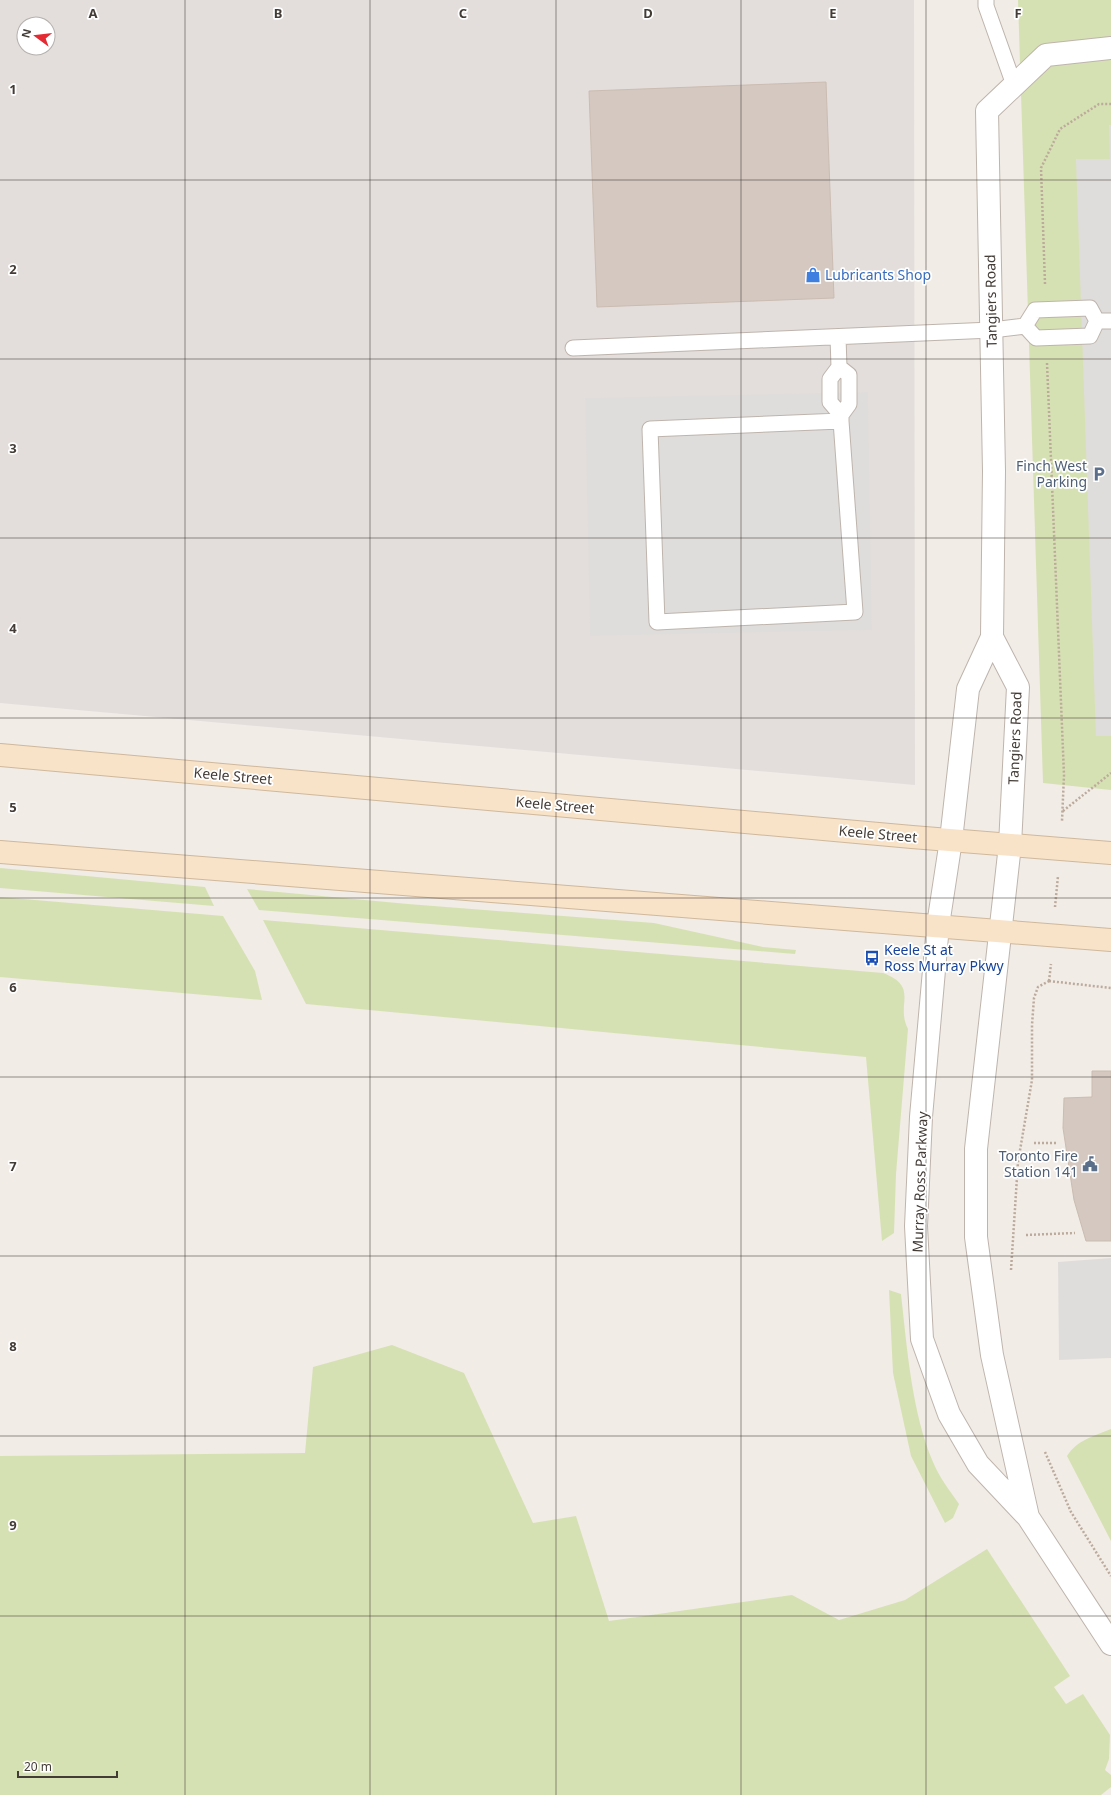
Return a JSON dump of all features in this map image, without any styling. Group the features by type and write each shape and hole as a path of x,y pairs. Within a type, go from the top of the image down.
{"main road":[{"name":"Keele Street","path":"0,755 1111,853"},
{"path":"0,852 1053,934 1111,940"}],"street":[{"name":"Tangiers Road","path":"951,840 968,689 992,637 994,471 987,111 1046,55 1111,48"},
{"name":"Tangiers Road","path":"992,637 1018,687 1010,845"},
{"name":"Murray Ross Parkway","path":"951,840 938,926 921,1117 916,1226 922,1339 949,1414 978,1464 1028,1517 1111,1644"},
{"name":"Murray Ross Parkway","path":"1010,845 976,1149 976,1237 992,1355 1028,1517"}],"lane":[{"path":"986,0 986,6 1014,85"},
{"path":"1090,308 1104,321 1090,336 1036,338 1025,326 1035,310 1090,308"},
{"path":"573,348 992,330 1025,326"},
{"path":"838,337 839,367 830,379 830,402 841,418 855,612 657,622 650,429 841,418"}],"path":[{"path":"1045,286 1041,168 1060,128 1100,104 1111,104"},
{"path":"1046,358 1064,775 1063,811 1049,981"},
{"path":"1063,811 1111,773"},
{"path":"1011,1276 1018,1162 1032,1080 1032,1025 1034,998 1038,987 1049,981 1111,988"},
{"path":"1034,1143 1057,1143"},
{"path":"1026,1236 1074,1233"},
{"path":"1044,1449 1071,1512 1111,1576"}],"shaded area":[{"path":"0,0 914,0 915,785 0,703"},
{"name":"Finch West Parking","path":"1109,125 1111,125 1111,736 1096,736 1076,159 1110,159"},
{"path":"868,392 872,630 590,636 585,398"},
{"path":"1111,1258 1111,1358 1059,1360 1058,1262"}],"green space":[{"path":"1018,0 1111,0 1111,790 1043,783"},
{"path":"0,868 205,887 214,906 0,888"},
{"path":"247,889 408,904 654,923 763,947 796,950 795,954 259,910"},
{"path":"0,897 223,916 255,971 262,1000 0,977"},
{"path":"263,920 883,973 894,978 901,984 904,990 904,1012 908,1029 896,1174 894,1233 882,1241 866,1057 306,1004"},
{"path":"889,1290 901,1294 911,1380 920,1423 926,1443 938,1473 959,1504 953,1518 945,1523 911,1456 893,1373"},
{"path":"392,1345 464,1373 533,1523 576,1516 609,1621 792,1595 839,1620 905,1600 987,1549 1070,1676 1054,1687 1066,1704 1083,1694 1110,1735 1109,1759 1105,1770 1111,1775 1111,1787 1101,1795 0,1795 0,1456 305,1453 313,1367"},
{"path":"1111,1429 1111,1541 1067,1456 1081,1442"}],"building":[{"path":"826,82 834,298 597,307 589,91"},
{"name":"Toronto Fire Station 141","path":"1092,1071 1111,1071 1111,1241 1086,1241 1074,1200 1063,1128 1064,1098 1092,1097"}],"place":[{"name":"Lubricants Shop","path":"813,275"},
{"name":"Finch West Parking","path":"1099,474"},
{"name":"Keele St at Ross Murray Pkwy","path":"872,958"},
{"name":"Toronto Fire Station 141","path":"1090,1164"}]}
